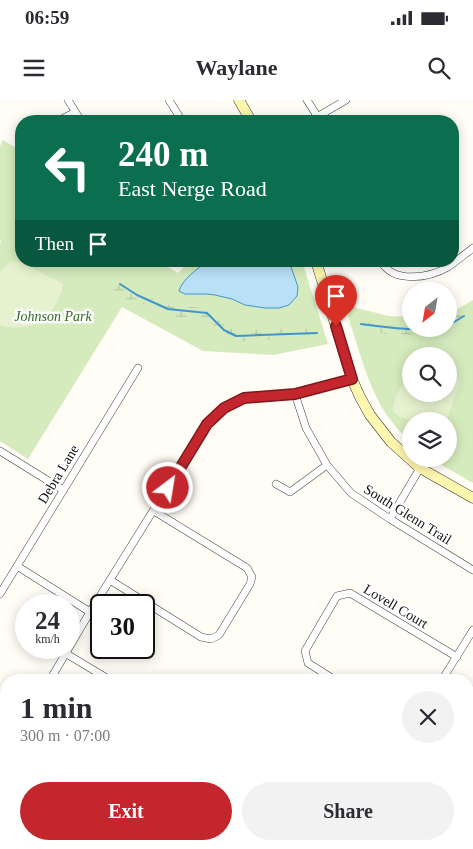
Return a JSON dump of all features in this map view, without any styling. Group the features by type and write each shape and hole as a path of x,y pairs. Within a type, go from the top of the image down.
{"main road":[{"path":"239,100 248,115"},
{"path":"318,267 352,379 370,416 391,442 420,468 473,498"}],"street":[{"path":"68,100 77,115"},
{"path":"169,100 178,115"},
{"path":"308,100 317,115"},
{"path":"325,115 346,100"},
{"path":"69,115 75,112"},
{"path":"459,258 473,248"},
{"path":"384,267 393,273 408,276 427,275 447,267"},
{"name":"Debra Lane","path":"0,594 138,368"},
{"path":"101,594 207,424 224,408 244,398 295,394 352,379"},
{"name":"South Glenn Trail","path":"295,394 306,428 327,465 351,493 473,570"},
{"path":"0,451 63,490"},
{"path":"276,484 290,492 327,465"},
{"path":"390,519 420,468"},
{"path":"110,580 201,637 211,639 219,634 250,584 252,577 247,568 154,511"},
{"path":"17,566 90,612 80,630"},
{"name":"Lovell Court","path":"325,674 308,663 305,651 337,596 350,593 456,657"},
{"path":"446,674 473,630"},
{"path":"54,674 63,659"},
{"path":"74,659 100,674"}],"green space":[{"name":"Johnson Park","path":"3,140 15,147 15,267 168,267 178,273 184,267 304,267 328,344 273,355 203,351 122,307 28,459 0,441 0,146"},
{"path":"15,261 15,267 31,267 63,284 58,300 47,316 25,327 0,325 0,272 10,262"},
{"path":"114,280 122,281 161,303 171,306 213,310 226,324 237,331 291,328 321,329 322,336 234,342 220,334 208,320 177,318 140,303 120,298 111,290 110,285"},
{"path":"473,300 473,483 445,467 457,467 457,412 402,412 402,433 379,402 367,375 345,305 389,316 402,317 402,338 458,338 458,309"},
{"path":"458,314 465,314 464,322 458,326"},
{"path":"365,322 402,326 402,338 359,327 351,327 349,323"},
{"path":"457,378 460,380 457,389"},
{"path":"402,386 402,402 453,402 450,412 402,412 402,418 393,411 398,392"}],"water":[{"path":"200,267 291,267 298,287 297,296 289,305 279,308 245,305 232,299 215,295 185,294 179,291 187,278"}],"waterway":[{"path":"120,284 137,295 168,309 207,313 224,330 236,336 317,333"},
{"path":"458,320 464,316"},
{"path":"361,324 402,329"}],"route":[{"path":"168,488 207,424 224,408 244,398 295,394 352,379 336,326"}]}
